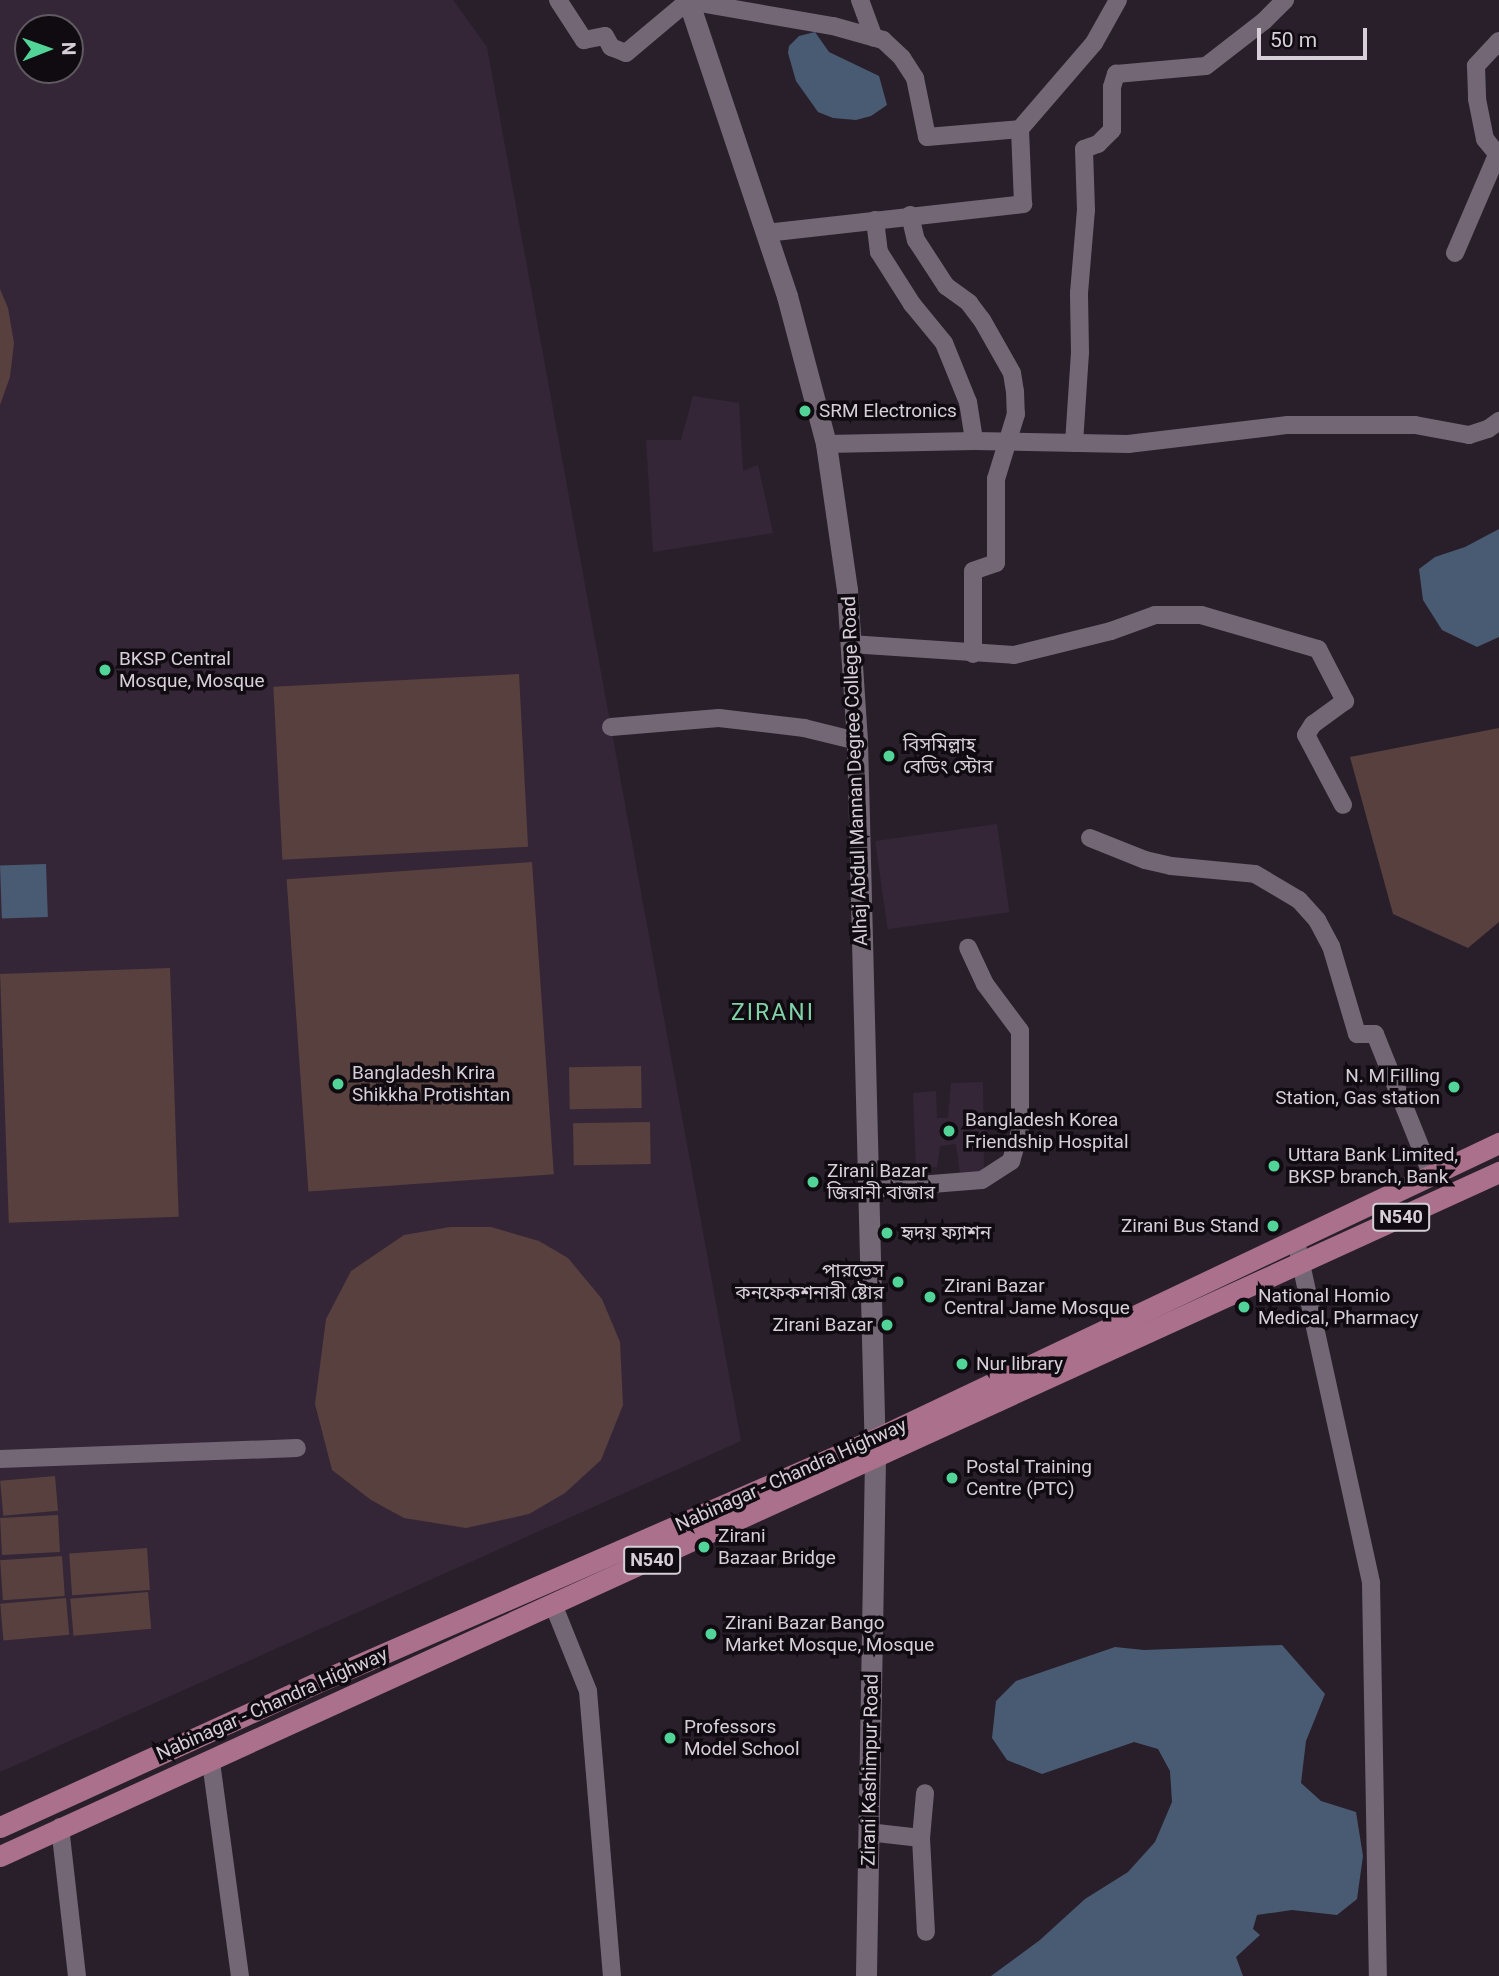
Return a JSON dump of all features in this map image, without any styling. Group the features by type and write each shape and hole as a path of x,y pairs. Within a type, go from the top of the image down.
{"highway":[{"name":"Nabinagar - Chandra Highway","path":"1299,1250 1431,1173 1499,1143"},
{"name":"Nabinagar - Chandra Highway","path":"0,1856 553,1604 1299,1250 1499,1172"},
{"name":"Nabinagar - Chandra Highway","path":"0,1827 314,1684 875,1449"}],"street":[{"path":"558,0 584,40 604,36 611,47 626,53 688,0 833,26 883,40 902,58 915,78 927,138 1020,129"},
{"name":"Alhaj Abdul Mannan Degree College Road","path":"688,0 787,296 826,444 848,590 857,741 875,1449"},
{"path":"860,0 874,38"},
{"path":"766,233 1023,204 1020,129 1094,43 1118,0"},
{"path":"1074,443 1080,352 1079,293 1086,210 1084,149 1098,144 1112,130 1112,87 1116,74 1206,66 1264,21 1284,0"},
{"path":"1455,253 1498,155 1485,139 1477,99 1476,66 1499,41"},
{"path":"910,215 916,240 946,286 969,303 982,320 1012,373 1016,414 996,479 996,563 973,572 973,654"},
{"path":"875,220 879,253 912,304 944,343 968,402 974,441"},
{"path":"826,444 974,441 1128,444 1288,425 1415,425 1469,435 1488,429 1499,421"},
{"path":"850,644 1014,655 1111,631 1155,615 1201,615 1318,649 1345,701 1313,724 1306,735 1343,805"},
{"path":"611,727 719,718 804,728 857,741"},
{"path":"1090,838 1145,860 1171,866 1255,874 1299,900 1317,920 1331,946 1357,1034 1375,1034 1431,1173"},
{"path":"869,1189 982,1180 1011,1161 1020,1131 1020,1031 985,984 968,948"},
{"path":"1299,1250 1371,1583 1378,1976"},
{"path":"0,1459 297,1448"},
{"name":"Zirani Kashimpur Road","path":"866,1976 875,1449"},
{"path":"553,1604 588,1691 612,1976"},
{"path":"211,1762 240,1976"},
{"path":"925,1793 921,1838 926,1932"},
{"path":"60,1827 77,1976"},
{"path":"868,1832 921,1838"}],"shaded area":[{"name":"Bangladesh Krira Shikkha Protishtan","path":"0,0 453,0 487,47 741,1441 0,1772"},
{"path":"0,289 8,308 14,343 10,377 0,405"},
{"path":"693,396 739,403 743,471 758,465 773,533 653,552 646,440 681,440"},
{"path":"519,674 528,847 282,860 273,687"},
{"path":"1499,728 1499,922 1468,948 1393,914 1350,757"},
{"path":"997,824 1009,912 888,929 875,841"},
{"path":"532,862 554,1174 308,1191 287,879"},
{"path":"170,968 179,1217 9,1223 0,974"},
{"path":"641,1066 642,1108 570,1109 569,1067"},
{"name":"Bangladesh Korea Friendship Hospital","path":"983,1082 984,1173 960,1174 956,1144 940,1146 937,1167 916,1168 913,1093 936,1091 937,1118 948,1118 951,1083"},
{"path":"650,1122 651,1164 574,1165 573,1123"},
{"path":"450,1227 491,1227 539,1241 568,1258 602,1299 620,1342 623,1405 601,1460 565,1493 529,1514 466,1528 404,1518 371,1500 332,1470 315,1404 326,1319 351,1271 404,1235"},
{"path":"55,1476 58,1511 3,1516 0,1481"},
{"path":"58,1515 60,1552 2,1555 0,1518"},
{"path":"147,1548 150,1590 72,1595 69,1553"},
{"path":"62,1556 65,1596 3,1600 0,1560"},
{"path":"148,1592 151,1629 74,1636 70,1599"},
{"path":"66,1598 69,1635 3,1641 0,1604"}],"water":[{"path":"815,32 829,52 879,76 887,105 871,116 856,120 833,118 818,112 796,81 788,53 789,46 799,36"},
{"path":"1499,529 1499,637 1477,647 1442,630 1423,600 1419,569 1435,557 1465,547"},
{"path":"46,864 48,917 2,919 0,866"},
{"path":"1282,1645 1325,1694 1306,1741 1301,1783 1321,1801 1356,1812 1363,1856 1357,1899 1337,1915 1292,1910 1257,1915 1253,1929 1260,1935 1236,1957 1243,1976 991,1976 1040,1940 1085,1899 1128,1872 1155,1842 1172,1802 1170,1771 1158,1749 1134,1742 1042,1774 1007,1760 992,1738 996,1701 1016,1681 1115,1647 1144,1650"}],"place":[{"name":"SRM Electronics","path":"805,411"},
{"name":"BKSP Central Mosque, Mosque","path":"105,670"},
{"name":"বিসমিল্লাহ বেডিং স্টোর","path":"889,756"},
{"name":"Bangladesh Krira Shikkha Protishtan","path":"338,1084"},
{"name":"N. M Filling Station, Gas station","path":"1454,1087"},
{"name":"Bangladesh Korea Friendship Hospital","path":"949,1131"},
{"name":"Uttara Bank Limited, BKSP branch, Bank","path":"1274,1166"},
{"name":"Zirani Bazar জিরানী বাজার","path":"813,1182"},
{"name":"Zirani Bus Stand","path":"1273,1226"},
{"name":"হৃদয় ফ্যাশন","path":"887,1233"},
{"name":"পারভেস কনফেকশনারী ষ্টোর","path":"898,1282"},
{"name":"Zirani Bazar Central Jame Mosque","path":"930,1297"},
{"name":"National Homio Medical, Pharmacy","path":"1244,1307"},
{"name":"Zirani Bazar","path":"887,1325"},
{"name":"Nur library","path":"962,1364"},
{"name":"Postal Training Centre (PTC)","path":"952,1478"},
{"name":"Zirani Bazaar Bridge","path":"704,1547"},
{"name":"Zirani Bazar Bango Market Mosque, Mosque","path":"711,1634"},
{"name":"Professors Model School","path":"670,1738"}],"district":[{"name":"ZIRANI","path":"773,1013"}]}
